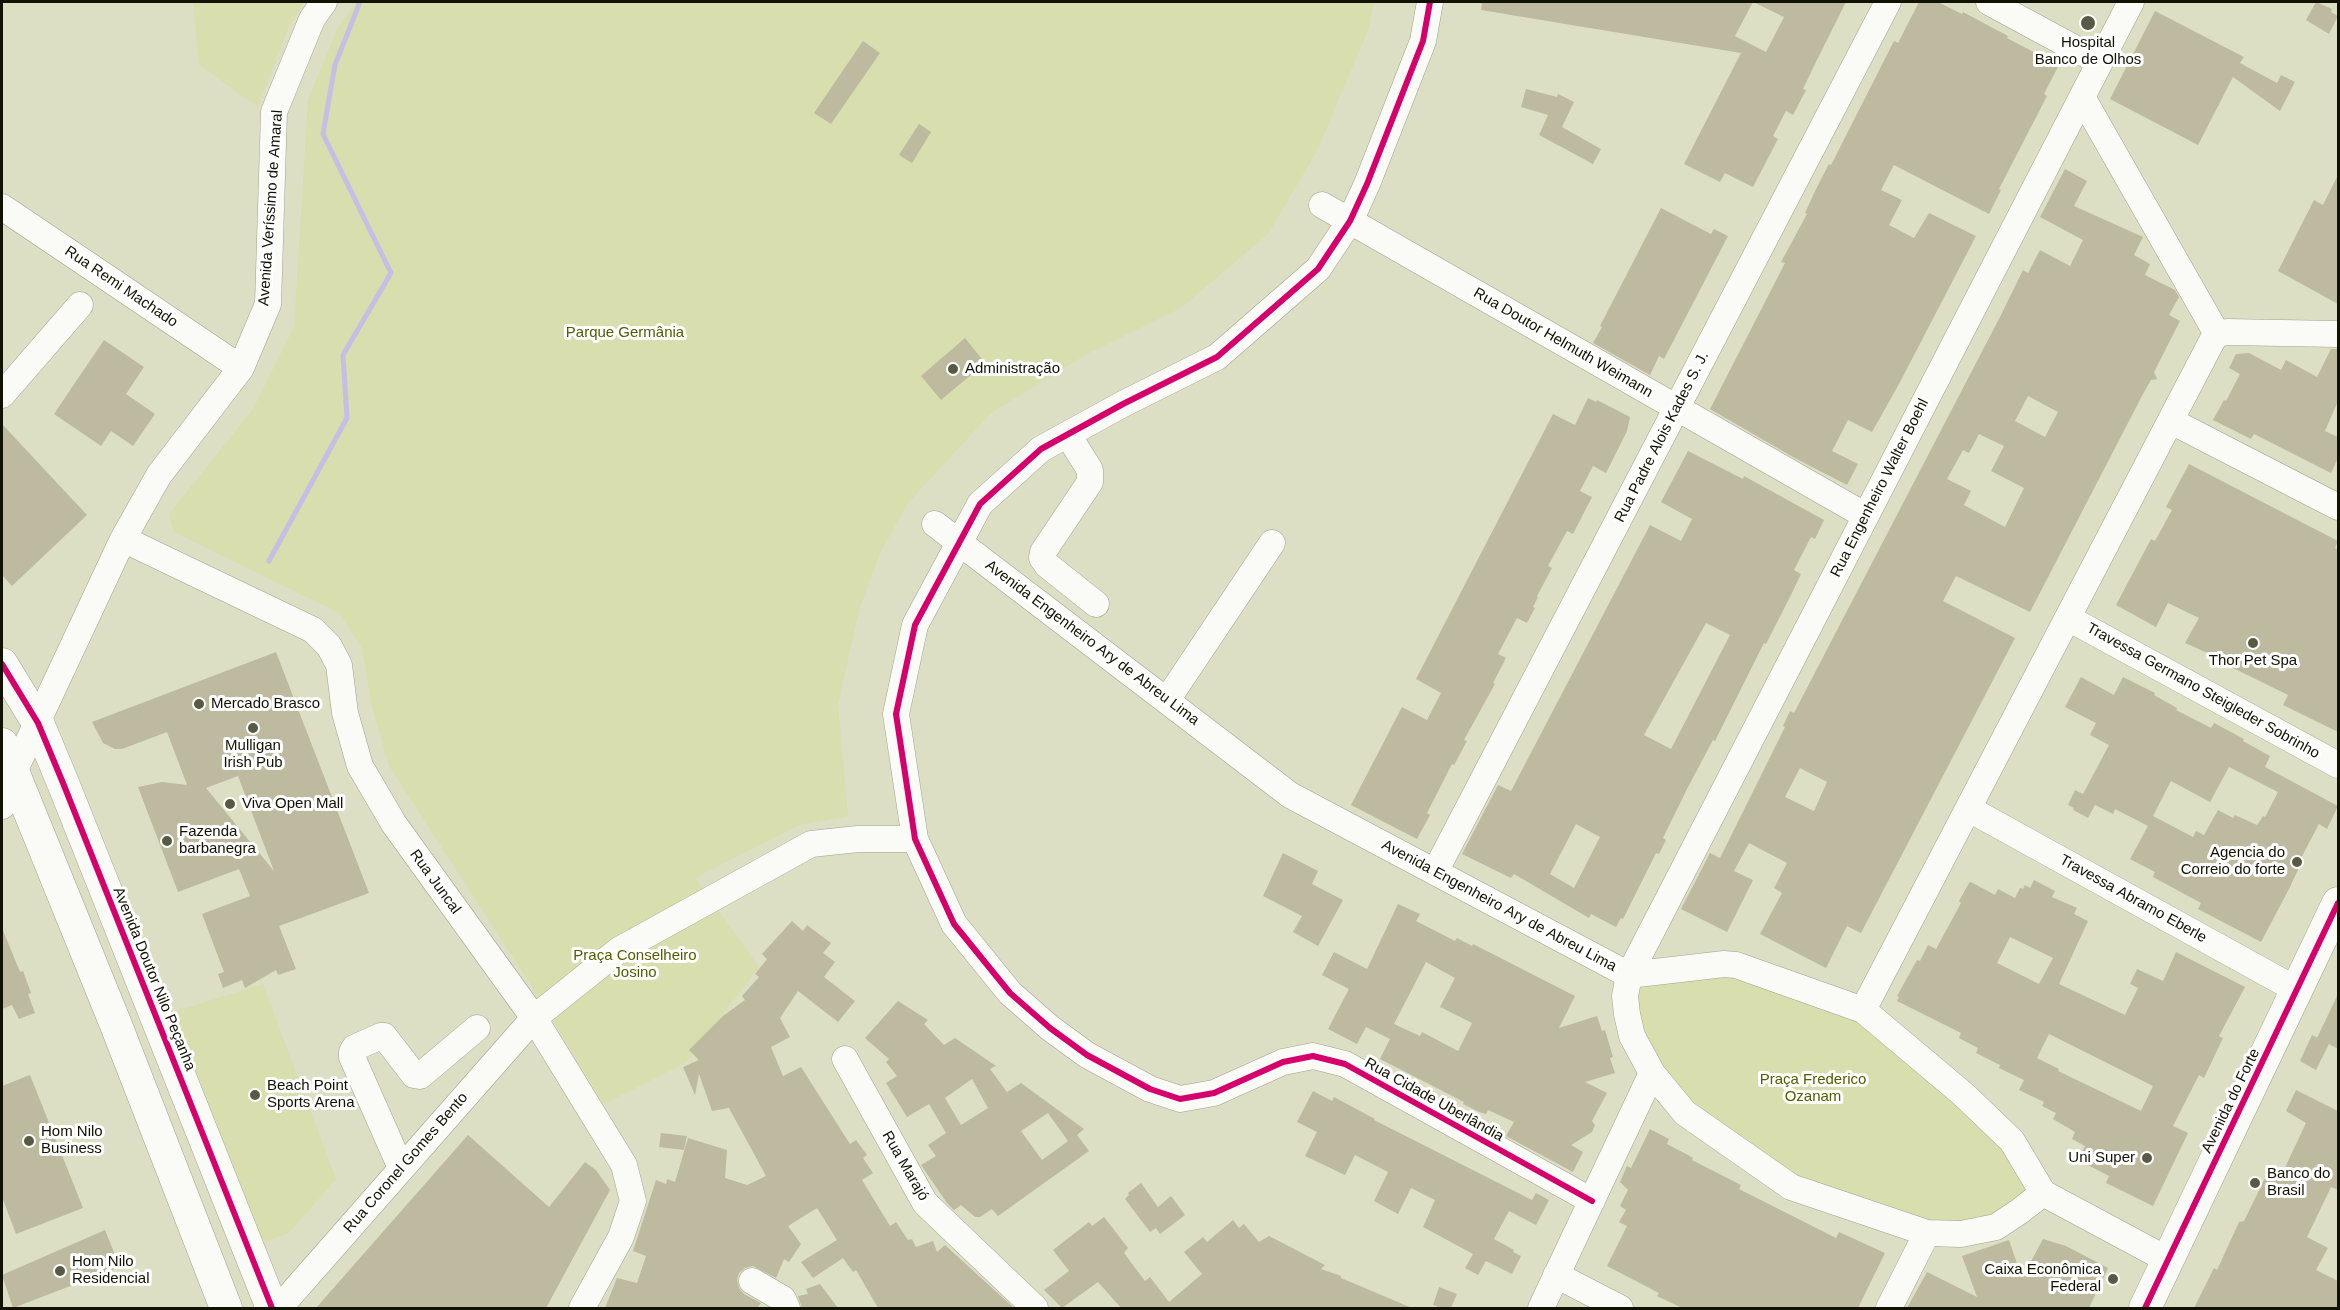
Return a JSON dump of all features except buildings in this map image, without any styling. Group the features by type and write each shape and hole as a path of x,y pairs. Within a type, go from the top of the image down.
{"main road":[{"name":"Avenida Doutor Nilo Peçanha","path":"2,664 38,723 272,1308"},
{"path":"2,744 116,1025 226,1308"},
{"name":"Avenida do Forte","path":"2145,1308 2338,903"},
{"path":"116,1025 154,1011"}],"street":[{"name":"Avenida Veríssimo de Amaral","path":"2,806 14,774 123,539 159,475 242,368 268,304 274,112 312,19 324,2"},
{"name":"Rua Cidade Uberlândia","path":"1430,2 1423,41 1367,184 1350,220 1318,269 1217,357 1122,404 1041,449 980,504 915,625 896,714 915,838 954,924 1010,993 1050,1028 1087,1055 1150,1089 1180,1099 1214,1093 1283,1062 1313,1056 1345,1064 1592,1202"},
{"name":"Rua Padre Alois Kades S. J.","path":"1435,872 1888,2"},
{"path":"1989,2 2100,62"},
{"name":"Rua Engenheiro Walter Boehl","path":"1629,975 2131,2"},
{"path":"2082,97 2217,334"},
{"name":"Rua Doutor Helmuth Weimann","path":"1322,205 1866,516"},
{"name":"Rua Remi Machado","path":"2,207 242,368"},
{"path":"2,395 80,305"},
{"path":"1863,1010 2212,340 2217,334 2227,332 2338,334"},
{"path":"2171,421 2338,507"},
{"path":"1068,435 1089,470 1090,482 1043,552 1042,558 1047,565 1096,604"},
{"name":"Avenida Engenheiro Ary de Abreu Lima","path":"934,524 1290,795 1629,975 1736,964 1863,1010 1963,1094 2012,1141 2043,1193"},
{"name":"Rua Juncal","path":"123,539 313,630 329,646 339,665 345,713 360,766 394,824 534,1018 624,1165 633,1200 621,1237 582,1308"},
{"path":"1167,700 1272,543"},
{"name":"Travessa Germano Steigleder Sobrinho","path":"2068,618 2338,765"},
{"name":"Travessa Abramo Eberle","path":"1969,809 2297,990"},
{"name":"Rua Coronel Gomes Bento","path":"279,1308 534,1018 619,950 811,844 858,839 915,838"},
{"path":"1629,975 1625,996 1632,1036 1652,1073 1685,1113 1791,1187 1927,1233 1961,1234 1996,1227 2043,1193 2168,1260"},
{"path":"401,1168 352,1057 354,1048 384,1036 414,1075 420,1076 477,1028"},
{"name":"Rua Marajó","path":"845,1059 925,1203 1035,1308"},
{"path":"1540,1308 1652,1073"},
{"path":"1889,1308 1927,1233"},
{"path":"1556,1275 1620,1308"},
{"path":"752,1281 783,1299 787,1308"}],"green space":[{"path":"193,2 305,2 289,26 258,107 199,65"},
{"name":"Parque Germânia","path":"356,2 1374,2 1368,30 1317,151 1268,234 1181,308 1087,354 991,413 908,503 881,551 859,610 838,705 848,816 799,825 695,878 759,967 687,1062 604,1104 531,985 389,766 371,703 362,648 339,613 174,532 169,514 253,409 294,327 308,100 337,30"},
{"name":"Praça Frederico Ozanam","path":"1738,964 1858,1014 2006,1143 2034,1191 1994,1222 1930,1225 1792,1179 1687,1106 1636,1029 1635,979"},
{"name":"Beach Point Sports Arena","path":"263,984 336,1179 289,1233 261,1243 173,1012"}],"waterway":[{"path":"269,561 347,418 343,355 391,273 323,134 335,65 360,2"}],"cycle path":[{"path":"1430,2 1423,41 1367,184 1350,221 1318,269 1217,357 1123,404 1041,449 980,504 915,625 896,714 915,839 954,924 1010,993 1050,1028 1087,1055 1150,1089 1180,1099 1214,1093 1283,1062 1313,1056 1345,1064 1592,1201"},
{"path":"2,664 38,723 272,1308"},
{"path":"2145,1308 2338,903"}],"place":[{"name":"Hospital Banco de Olhos","path":"2088,23"},
{"name":"Administração","path":"953,369"},
{"name":"Thor Pet Spa","path":"2253,643"},
{"name":"Mercado Brasco","path":"199,704"},
{"name":"Mulligan Irish Pub","path":"253,728"},
{"name":"Viva Open Mall","path":"230,804"},
{"name":"Fazenda barbanegra","path":"167,841"},
{"name":"Agencia do Correio do forte","path":"2297,862"},
{"name":"Beach Point Sports Arena","path":"255,1095"},
{"name":"Hom Nilo Business","path":"29,1141"},
{"name":"Uni Super","path":"2147,1158"},
{"name":"Banco do Brasil","path":"2255,1183"},
{"name":"Hom Nilo Residencial","path":"60,1271"},
{"name":"Caixa Econômica Federal","path":"2113,1279"}],"park label":[{"name":"Praça Conselheiro Josino","path":"635,964"}]}
